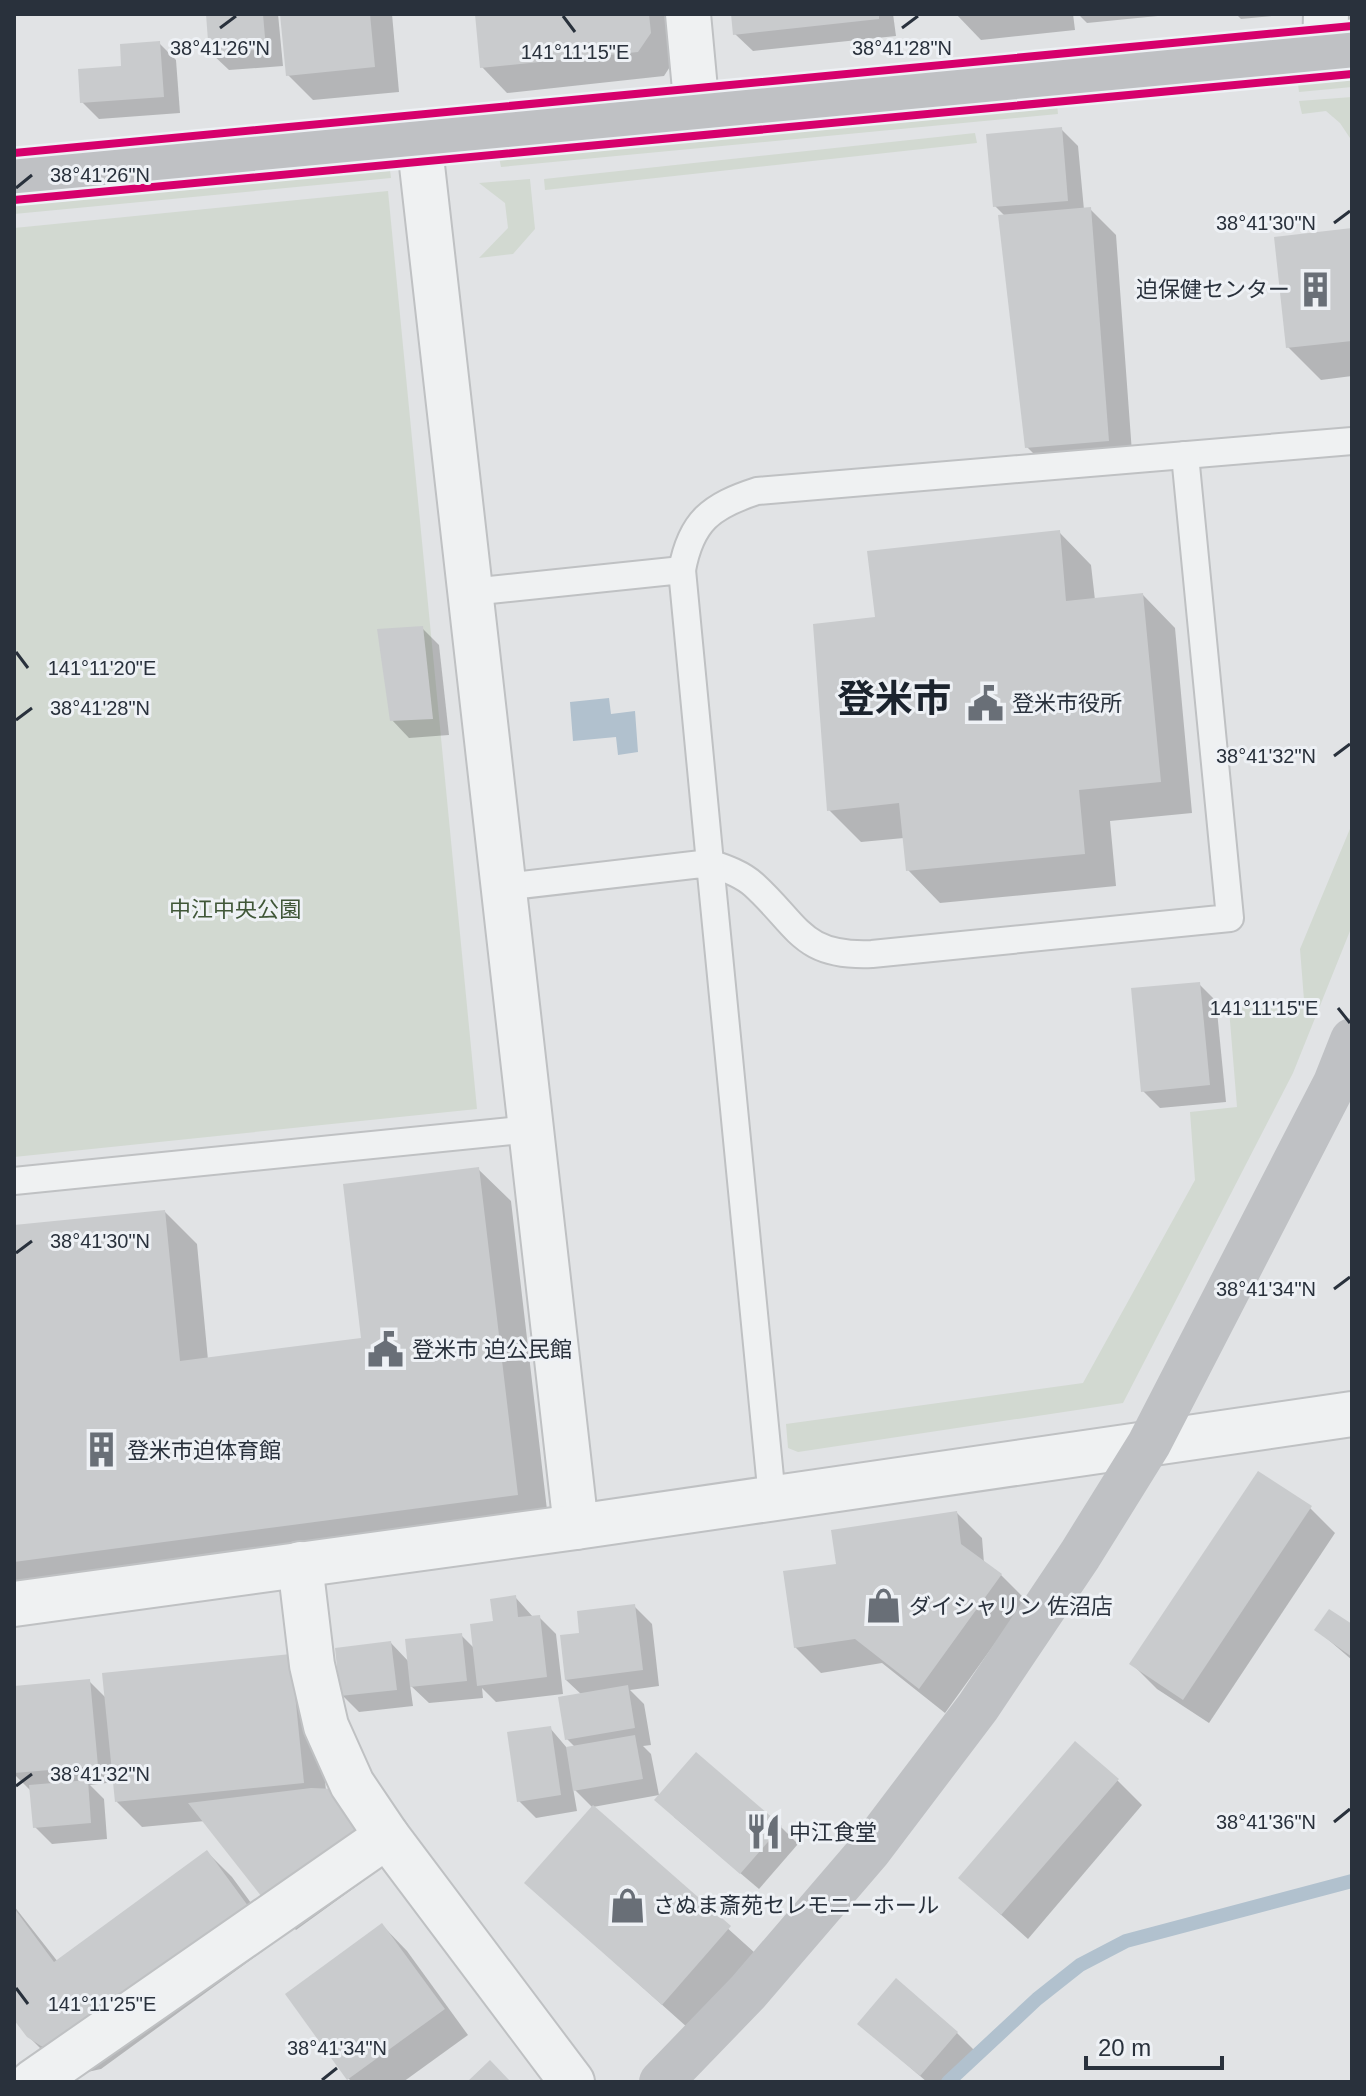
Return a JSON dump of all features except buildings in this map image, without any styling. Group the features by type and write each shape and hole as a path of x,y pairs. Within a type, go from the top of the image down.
{"street":[{"path":"688,14 697,111"},
{"path":"14,177 697,111 1334,37"},
{"path":"419,139 576,1527"},
{"path":"661,2082 748,1992 869,1851 978,1707 1080,1555 1149,1444 1328,1097 1352,1040"},
{"path":"14,1604 576,1527 1352,1414"},
{"path":"300,1564 312,1665 326,1726 352,1784 387,1836 572,2082"},
{"path":"33,2082 387,1836"},
{"path":"14,2066 26,2082"}],"lane":[{"path":"772,1498 682,570 687,546 700,521 728,501 757,491 1352,441"},
{"path":"504,887 710,863 753,883 786,922 805,938 830,951 854,954 1230,918 1185,455"},
{"path":"471,592 682,570"},
{"path":"14,1181 531,1129"}],"green space":[{"path":"1352,79 1352,87 1299,92 1298,84"},
{"path":"1352,97 1352,141 1340,123 1326,111 1302,114 1299,101"},
{"path":"1057,104 1058,114 501,167 499,157"},
{"path":"975,133 977,143 545,190 544,179"},
{"path":"390,170 391,178 14,214 14,206"},
{"path":"530,179 535,229 513,254 479,258 508,228 505,203 479,183"},
{"name":"中江中央公園","path":"388,191 477,1109 14,1157 14,228"},
{"path":"1352,824 1352,926 1293,1073 1123,1403 798,1452 788,1448 786,1424 1083,1383 1195,1180 1190,1112 1237,1107 1229,1009 1304,1000 1300,949"}],"water":[{"path":"609,698 611,714 635,711 638,752 618,755 616,737 573,741 570,702"}],"waterway":[{"path":"948,2082 1037,1999 1080,1965 1126,1941 1352,1881"}],"cycle path":[{"path":"14,153 1352,26"},
{"path":"14,200 1352,74"}],"place":[{"name":"迫保健センター","path":"1316,289"},
{"name":"登米市役所","path":"986,703"},
{"name":"登米市 迫公民館","path":"386,1349"},
{"name":"登米市迫体育館","path":"101,1450"},
{"name":"ダイシャリン 佐沼店","path":"883,1606"},
{"name":"中江食堂","path":"763,1832"},
{"name":"さぬま斎苑セレモニーホール","path":"627,1905"}],"district":[{"name":"登米市","path":"894,699"}]}
